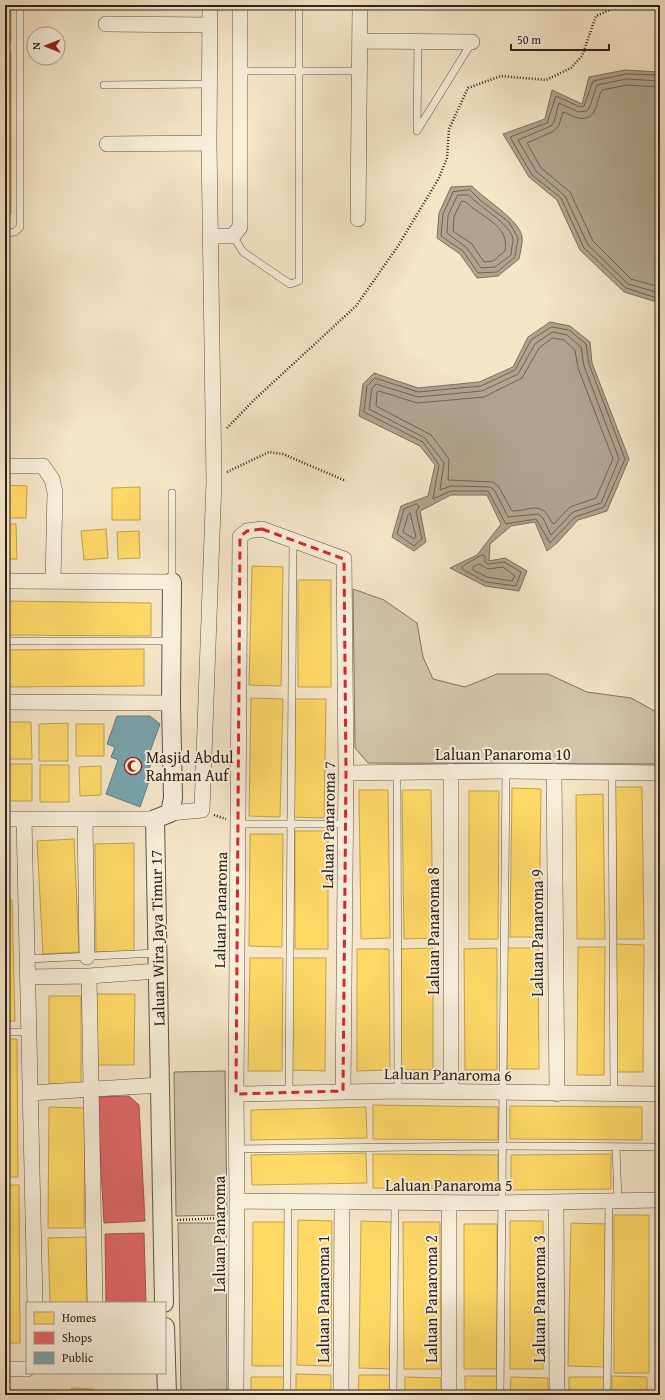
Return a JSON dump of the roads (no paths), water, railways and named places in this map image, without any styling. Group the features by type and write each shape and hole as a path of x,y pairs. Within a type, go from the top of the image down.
{"street":[{"path":"5,819 85,819 162,816 202,810 214,481 209,143 210,5"},
{"path":"210,236 233,236 240,227 240,5"},
{"path":"358,219 360,5"},
{"path":"106,24 209,25"},
{"path":"360,41 472,42"},
{"path":"107,144 209,143"},
{"path":"5,466 43,466 52,479 55,492 53,581"},
{"name":"Laluan Panaroma","path":"236,1395 236,1094 240,537 247,530 262,529 344,559"},
{"name":"Laluan Panaroma 7","path":"343,1091 346,824 344,559"},
{"path":"5,582 172,582"},
{"name":"Laluan Wira Jaya Timur 17","path":"164,1302 157,953 162,816 173,798 171,703 172,582"},
{"path":"5,702 171,703"},
{"name":"Laluan Panaroma 10","path":"346,773 506,771 660,773"},
{"name":"Laluan Panaroma 8","path":"451,772 451,1091"},
{"name":"Laluan Panaroma 9","path":"554,772 557,1094"},
{"path":"24,819 35,1302"},
{"path":"85,819 87,957"},
{"path":"28,977 89,976 158,972"},
{"path":"89,976 95,1302"},
{"path":"30,1093 160,1085"},
{"name":"Laluan Panaroma 6","path":"236,1094 343,1091 451,1091 614,1095 660,1094"},
{"name":"Laluan Panaroma 5","path":"237,1201 342,1203 501,1203 660,1200"},
{"name":"Laluan Panaroma 3","path":"556,1202 557,1395"},
{"name":"Laluan Panaroma 1","path":"341,1395 342,1203"},
{"name":"Laluan Panaroma 2","path":"449,1203 449,1395"},
{"path":"5,1369 26,1370"},
{"path":"165,1374 167,1395"}],"lane":[{"path":"5,233 15,232 20,227 20,5"},
{"path":"233,236 243,252 272,272 290,284 299,281 299,5"},
{"path":"418,41 418,130 472,42"},
{"path":"240,71 360,71"},
{"path":"104,85 209,84"},
{"path":"172,493 172,582"},
{"path":"289,1093 293,540"},
{"path":"5,641 172,641"},
{"path":"500,1395 501,1146 506,771"},
{"path":"397,773 398,1091"},
{"path":"612,773 614,1095"},
{"path":"239,824 346,824"},
{"path":"28,959 157,953"},
{"path":"5,1032 29,1032"},
{"path":"236,1149 501,1146 616,1148 660,1147"},
{"path":"607,1395 616,1148"},
{"path":"287,1395 288,1202"},
{"path":"393,1395 395,1203"}],"water":[{"path":"625,70 660,72 660,303 624,292 580,250 557,200 529,177 503,134 545,119 552,90 582,104 589,77"},
{"path":"472,186 509,217 520,231 522,237 519,259 498,276 477,278 460,254 437,238 439,213 451,187"},
{"path":"550,322 570,326 590,342 592,363 629,459 607,511 578,520 557,543 547,551 535,522 511,526 490,544 489,561 505,558 527,571 519,591 485,586 450,568 477,555 501,524 487,495 451,495 420,511 426,542 414,551 392,537 401,506 428,496 435,465 420,446 359,416 363,384 374,373 418,388 479,382 513,367 528,337"}],"place":[{"name":"Masjid Abdul Rahman Auf","path":"133,766"}]}
